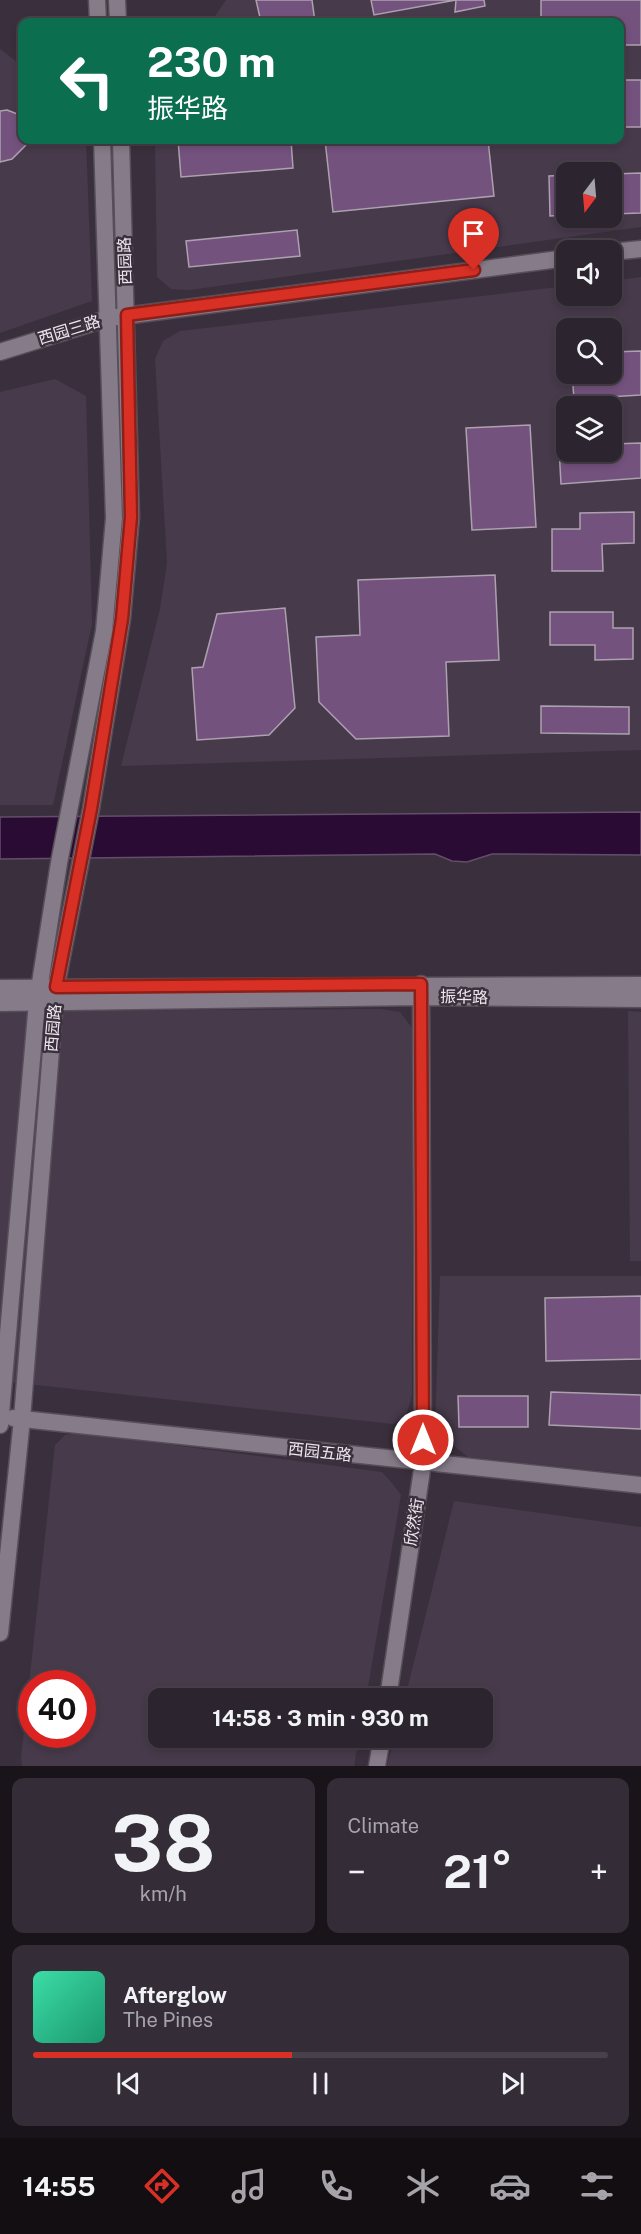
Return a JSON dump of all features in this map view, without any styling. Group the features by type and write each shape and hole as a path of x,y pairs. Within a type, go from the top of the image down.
{"main road":[{"path":"97,0 98,18"},
{"path":"117,0 118,18"},
{"name":"西园路","path":"0,1425 38,995 59,863 104,631 114,518 102,144"},
{"name":"西园路","path":"0,1633 22,1419 56,995 81,866 122,619 131,517 121,144"},
{"path":"622,251 641,249"},
{"name":"西园三路","path":"0,352 109,318 127,315 556,259"},
{"name":"振华路","path":"0,988 38,995 56,995 421,991 641,985"},
{"name":"振华路","path":"421,991 641,999"},
{"name":"欣然街","path":"389,1688 423,1463 421,991"},
{"name":"振华路","path":"0,1003 38,995"},
{"name":"西园五路","path":"0,1417 641,1485"},
{"path":"377,1766 380,1748"}],"shaded area":[{"path":"226,0 641,0 641,227 189,290 171,289 157,277 155,144 624,144 624,18 214,18"},
{"path":"0,49 18,63 18,144 86,144 92,301 0,333"},
{"path":"641,277 641,750 121,766 160,609 167,563 155,359 163,341 180,331 556,287 556,306 622,306 622,280"},
{"path":"55,379 86,396 92,624 53,805 0,805 0,392"},
{"path":"641,812 641,855 492,854 467,862 452,861 435,854 0,859 0,817"},
{"path":"381,1009 400,1012 412,1028 412,1395 406,1416 393,1424 0,1381 0,1011"},
{"path":"628,1011 641,1012 641,1261 630,1261"},
{"path":"440,1276 641,1276 641,1475 468,1457 435,1430"},
{"path":"80,1433 382,1472 401,1495 368,1688 148,1688 148,1748 357,1748 354,1766 22,1766 22,1748 96,1748 96,1670 31,1670 55,1445 65,1435"},
{"path":"454,1501 641,1527 641,1766 387,1766 392,1748 493,1748 493,1688 407,1688"}],"building":[{"path":"256,0 312,0 314,18 260,18"},
{"path":"371,0 456,0 374,15"},
{"path":"456,0 484,0 485,6 455,12"},
{"path":"541,0 641,0 641,45 624,45 624,18 541,18"},
{"path":"624,80 641,80 641,127 624,127"},
{"path":"7,110 18,114 18,144 27,144 12,159 0,162 0,111"},
{"path":"178,144 291,144 293,168 181,177"},
{"path":"325,144 488,144 494,196 333,212"},
{"path":"641,173 641,213 622,214 622,174"},
{"path":"549,176 556,176 556,216 550,216"},
{"path":"297,230 300,256 189,267 186,241"},
{"path":"641,351 641,395 574,396 573,384 622,384 622,352"},
{"path":"530,425 536,527 472,530 466,428"},
{"path":"641,443 641,478 561,484 560,462 622,462 622,444"},
{"path":"634,512 634,543 602,544 603,571 552,571 552,529 580,529 580,513"},
{"path":"495,575 499,660 446,662 449,736 356,739 319,702 316,637 360,635 358,580"},
{"path":"285,608 295,708 269,735 197,740 192,668 203,667 217,614"},
{"path":"550,612 613,612 613,628 633,628 633,659 595,660 595,645 550,645"},
{"path":"541,706 629,707 629,734 541,733"},
{"path":"641,1296 641,1359 546,1361 545,1298"},
{"path":"551,1392 641,1395 641,1429 549,1425"},
{"path":"458,1396 528,1396 528,1427 459,1427"}],"route":[{"path":"423,1440 421,984 56,987 81,866 122,619 131,517 127,315 474,270"}]}
